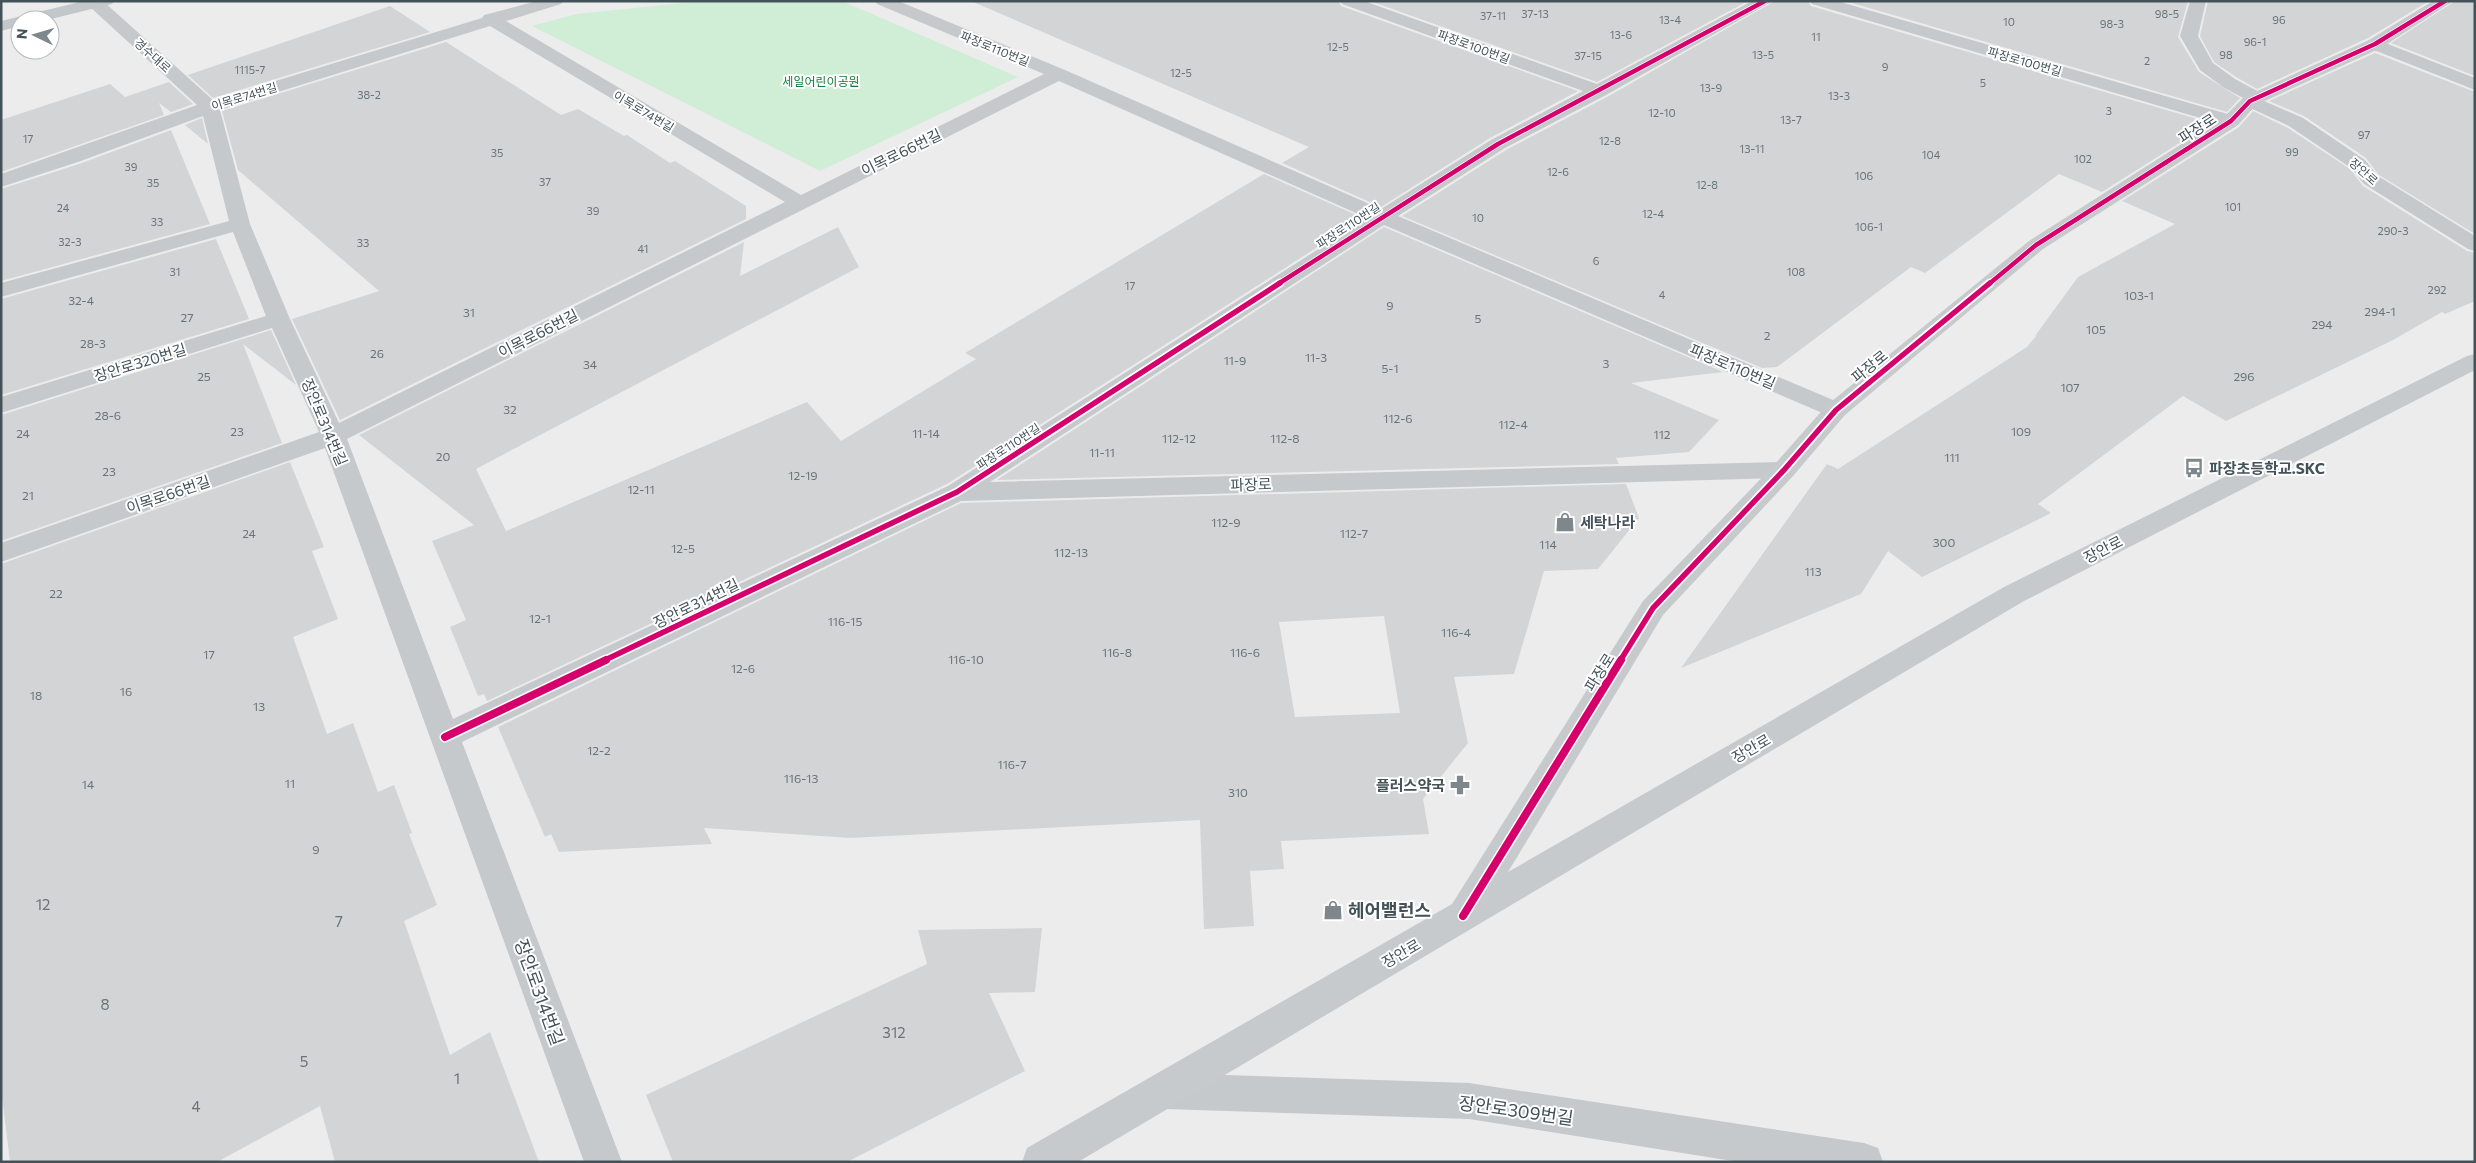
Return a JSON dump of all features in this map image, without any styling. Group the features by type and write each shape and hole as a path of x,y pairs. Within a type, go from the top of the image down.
{"main road":[{"name":"경수대로","path":"60,12 101,3"}],"street":[{"name":"이목로74번길","path":"1,181 71,158 210,107 555,1"},
{"name":"파장로110번길","path":"883,1 1059,74 1382,217 1836,410"},
{"name":"파장로100번길","path":"1348,1 1600,91"},
{"name":"파장로110번길","path":"958,492 1498,144 1765,1"},
{"name":"파장로100번길","path":"1818,1 2231,120"},
{"path":"2198,1 2189,36 2206,66 2254,100"},
{"name":"파장로","path":"1463,916 1654,608 1784,470 1836,410 2036,245 2231,120 2254,100 2375,44 2445,1"},
{"name":"경수대로","path":"101,3 210,107"},
{"name":"이목로74번길","path":"490,20 799,202"},
{"path":"2375,44 2475,85"},
{"name":"이목로66번길","path":"1,553 333,436 1059,74"},
{"name":"장안로","path":"2254,100 2296,122 2358,164 2371,180 2475,244"},
{"name":"장안로314번길","path":"210,107 240,224 279,319 333,436 603,1162"},
{"path":"1,290 240,224"},
{"name":"장안로320번길","path":"1,405 279,319"},
{"name":"장안로","path":"1041,1162 2014,594 2475,361"},
{"name":"파장로","path":"958,492 1784,470"},
{"name":"장안로314번길","path":"445,737 958,492"},
{"name":"장안로309번길","path":"1165,1091 1469,1101 1864,1162"}],"green space":[{"name":"세일어린이공원","path":"701,1 842,1 1018,77 820,171 532,26 576,14"}],"building":[{"path":"971,1 1338,1 1341,6 1578,91 1490,138 1381,207 1282,163 1309,147"},
{"path":"1370,1 1748,1 1597,82"},
{"path":"1775,1 1808,1 1811,6 2211,123 2102,192 2059,174 1925,273 1911,267 1777,367 1762,368 1402,216 1506,150 1607,97"},
{"path":"1845,1 2188,1 2178,37 2199,72 2240,98 2227,112"},
{"path":"2208,1 2429,1 2368,38 2257,89 2214,62 2200,36"},
{"path":"2455,1 2475,1 2475,76 2391,43"},
{"path":"390,6 430,32 213,98 188,75"},
{"path":"446,42 561,115 578,109 624,136 627,135 670,163 675,161 746,206 746,219 340,420 292,319 379,291 238,170 222,111"},
{"path":"2375,53 2475,92 2475,234 2379,175 2366,158 2304,116 2269,101"},
{"path":"169,82 193,104 171,112 159,103 164,115 1,172 1,120 110,84 125,97"},
{"path":"2253,111 2288,128 2350,169 2363,186 2467,251 2475,253 2475,301 2445,314 2442,312 2393,340 2226,421 2183,396 2038,504 2051,513 1922,577 1888,551 1861,594 1681,668 1827,464 1838,469 2027,347 2078,277 2175,224 2122,201 2239,127"},
{"path":"202,118 208,144 185,125"},
{"path":"171,130 210,224 1,281 1,189 79,164"},
{"path":"1264,174 1363,218 947,484 487,701 484,694 478,696 450,627 466,620 432,541 474,525 359,435 744,242 740,276 838,227 859,267 476,469 506,531 807,402 841,441 976,359 965,353"},
{"path":"1384,227 1723,372 1631,383 1719,420 1689,452 1616,458 1619,464 997,480"},
{"path":"216,239 249,319 1,395 1,299"},
{"path":"271,330 296,385 243,344 282,443 1,541 1,415"},
{"path":"290,462 324,547 312,551 338,619 293,637 327,734 353,723 378,792 394,785 412,833 409,834 437,905 404,921 450,1055 490,1032 539,1162 335,1162 320,1106 217,1162 10,1162 1,1087 1,564"},
{"path":"1626,484 1639,518 1598,569 1544,571 1514,674 1454,677 1468,743 1423,799 1429,834 1281,841 1284,869 1250,871 1254,926 1204,929 1200,820 850,838 704,828 712,844 559,852 551,834 545,837 498,727 961,503","holes":["1384,616 1400,713 1295,717 1279,622"]},
{"path":"1042,928 1035,992 989,993 1025,1071 847,1162 673,1162 646,1095 927,964 918,930"}],"cycle path":[{"path":"445,737 957,492 1498,144 1765,1"},
{"path":"1463,916 1653,608 1784,470 1836,410 2036,245 2231,121 2250,101 2375,44 2445,1"}],"place":[{"name":"파장초등학교.SKC","path":"2194,468"},
{"name":"세탁나라","path":"1565,522"},
{"name":"플러스약국","path":"1460,785"},
{"name":"헤어밸런스","path":"1333,910"}]}
